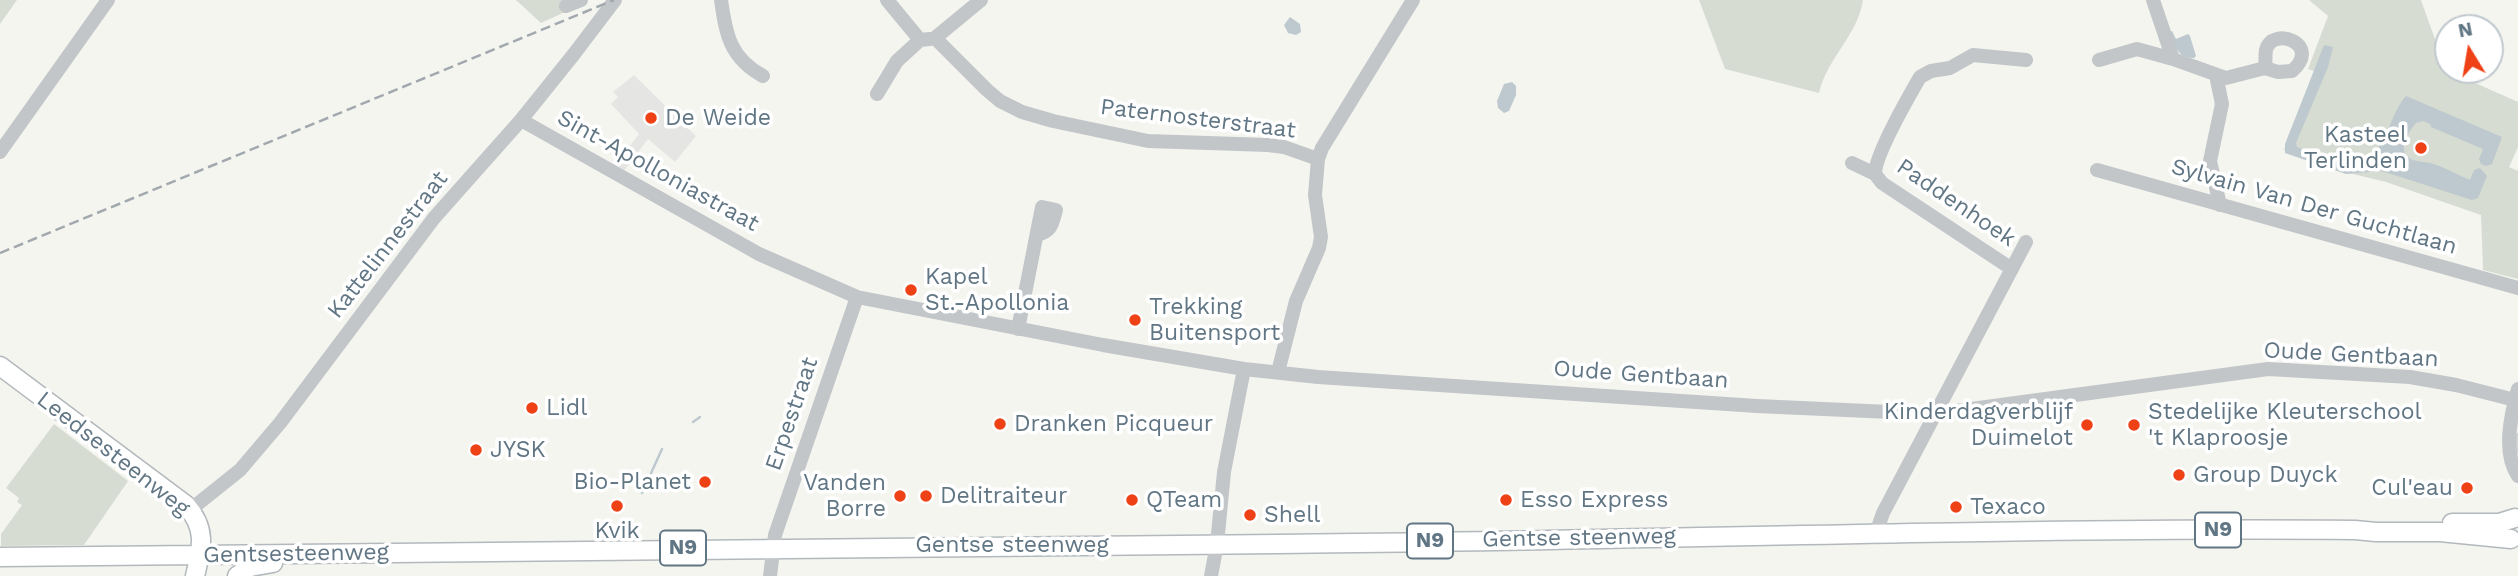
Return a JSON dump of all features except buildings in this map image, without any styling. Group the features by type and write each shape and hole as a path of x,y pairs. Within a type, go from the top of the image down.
{"main road":[{"name":"Leedsesteenweg","path":"0,366 190,510 199,524 200,555"},
{"name":"Gentse steenweg","path":"2356,530 2374,523 2499,523 2516,516"},
{"path":"2515,545 2511,525 2516,516"},
{"name":"Gentse steenweg","path":"593,550 1217,544 1876,533 2356,530 2440,532 2515,545"},
{"name":"Gentsesteenweg","path":"0,557 593,550"},
{"path":"237,576 262,563 316,562 338,554"},
{"path":"195,576 200,555"},
{"path":"200,555 205,576"}],"street":[{"path":"0,152 108,0"},
{"path":"566,6 581,0"},
{"name":"Kattelinnestraat","path":"190,510 240,470 272,432 434,218 521,120 615,0"},
{"path":"721,0 726,34 731,46 749,68 764,76"},
{"name":"Paternosterstraat","path":"887,0 927,39 1000,102 1023,113 1148,141 1268,145 1284,147 1318,159"},
{"path":"877,94 897,61 981,0"},
{"path":"1278,372 1296,301 1321,237 1315,206 1318,159 1322,148 1413,0"},
{"path":"2153,0 2173,59"},
{"path":"2099,60 2137,49 2226,78 2265,68"},
{"name":"Paddenhoek","path":"1875,174 1876,164 1920,77 1950,68 1973,55 2026,60"},
{"path":"2216,75 2222,103 2210,161 2220,205"},
{"name":"Sint-Apolloniastraat","path":"521,120 774,260"},
{"name":"Paddenhoek","path":"1852,163 1875,174 1882,183 2012,269"},
{"name":"Sylvain Van Der Guchtlaan","path":"2097,170 2518,288"},
{"path":"1018,329 1037,235"},
{"path":"1876,533 1883,513 1934,414 2026,242"},
{"name":"Oude Gentbaan","path":"774,260 857,297 1018,329 1244,369 1278,372 1758,406 1934,414 2268,369 2410,377 2516,395"},
{"name":"Erpestraat","path":"769,576 773,547 789,492 857,297"},
{"path":"1211,576 1224,472 1244,369"},
{"path":"2516,395 2510,455 2518,476"}],"shaded area":[{"path":"0,0 17,0 0,24"},
{"path":"516,0 568,0 567,11 541,23"},
{"path":"1699,0 1863,0 1855,24 1823,80 1819,93 1725,69"},
{"path":"2309,0 2421,0 2434,36 2434,84 2478,84 2518,102 2518,147 2509,167 2518,171 2518,279 2483,270 2481,215 2386,182 2320,166 2284,150 2311,81 2314,71 2308,69 2328,16"},
{"path":"1290,17 1300,24 1301,32 1296,35 1288,33 1284,25"},
{"path":"2172,31 2176,39 2188,34 2190,36 2196,56 2194,58 2180,53 2170,32"},
{"path":"2324,45 2333,47 2328,67 2296,143 2297,147 2341,160 2364,158 2380,145 2406,96 2502,137 2492,164 2486,166 2481,164 2479,159 2483,149 2423,121 2416,123 2405,142 2405,153 2413,160 2434,164 2470,180 2474,170 2480,168 2487,176 2478,198 2472,200 2380,171 2346,174 2285,153 2285,144"},
{"name":"De Weide","path":"634,75 696,136 675,162 648,139 624,171 616,164 639,134 611,104 618,97 613,92"},
{"path":"1512,82 1516,86 1516,95 1509,111 1504,113 1498,108 1497,101 1504,84"},
{"path":"54,424 128,481 84,545 1,546 1,534 22,505 17,502 19,498 6,488"}],"waterway":[{"path":"693,422 700,417"},
{"path":"642,493 662,449"}],"tunnel":[{"path":"2518,433 2518,464"}],"railway":[{"path":"0,253 614,0"}],"place":[{"name":"De Weide","path":"651,118"},
{"name":"Kasteel Terlinden","path":"2421,148"},
{"name":"Kapel St.-Apollonia","path":"911,290"},
{"name":"Trekking Buitensport","path":"1135,320"},
{"name":"Lidl","path":"532,408"},
{"name":"Dranken Picqueur","path":"1000,424"},
{"name":"Kinderdagverblijf Duimelot","path":"2087,425"},
{"name":"Stedelijke Kleuterschool 't Klaproosje","path":"2134,425"},
{"name":"JYSK","path":"476,450"},
{"name":"Group Duyck","path":"2179,475"},
{"name":"Bio-Planet","path":"705,482"},
{"name":"Cul'eau","path":"2467,488"},
{"name":"Vanden Borre","path":"900,496"},
{"name":"Delitraiteur","path":"926,496"},
{"name":"QTeam","path":"1132,500"},
{"name":"Esso Express","path":"1506,500"},
{"name":"Kvik","path":"617,506"},
{"name":"Texaco","path":"1956,507"},
{"name":"Shell","path":"1250,515"}]}
